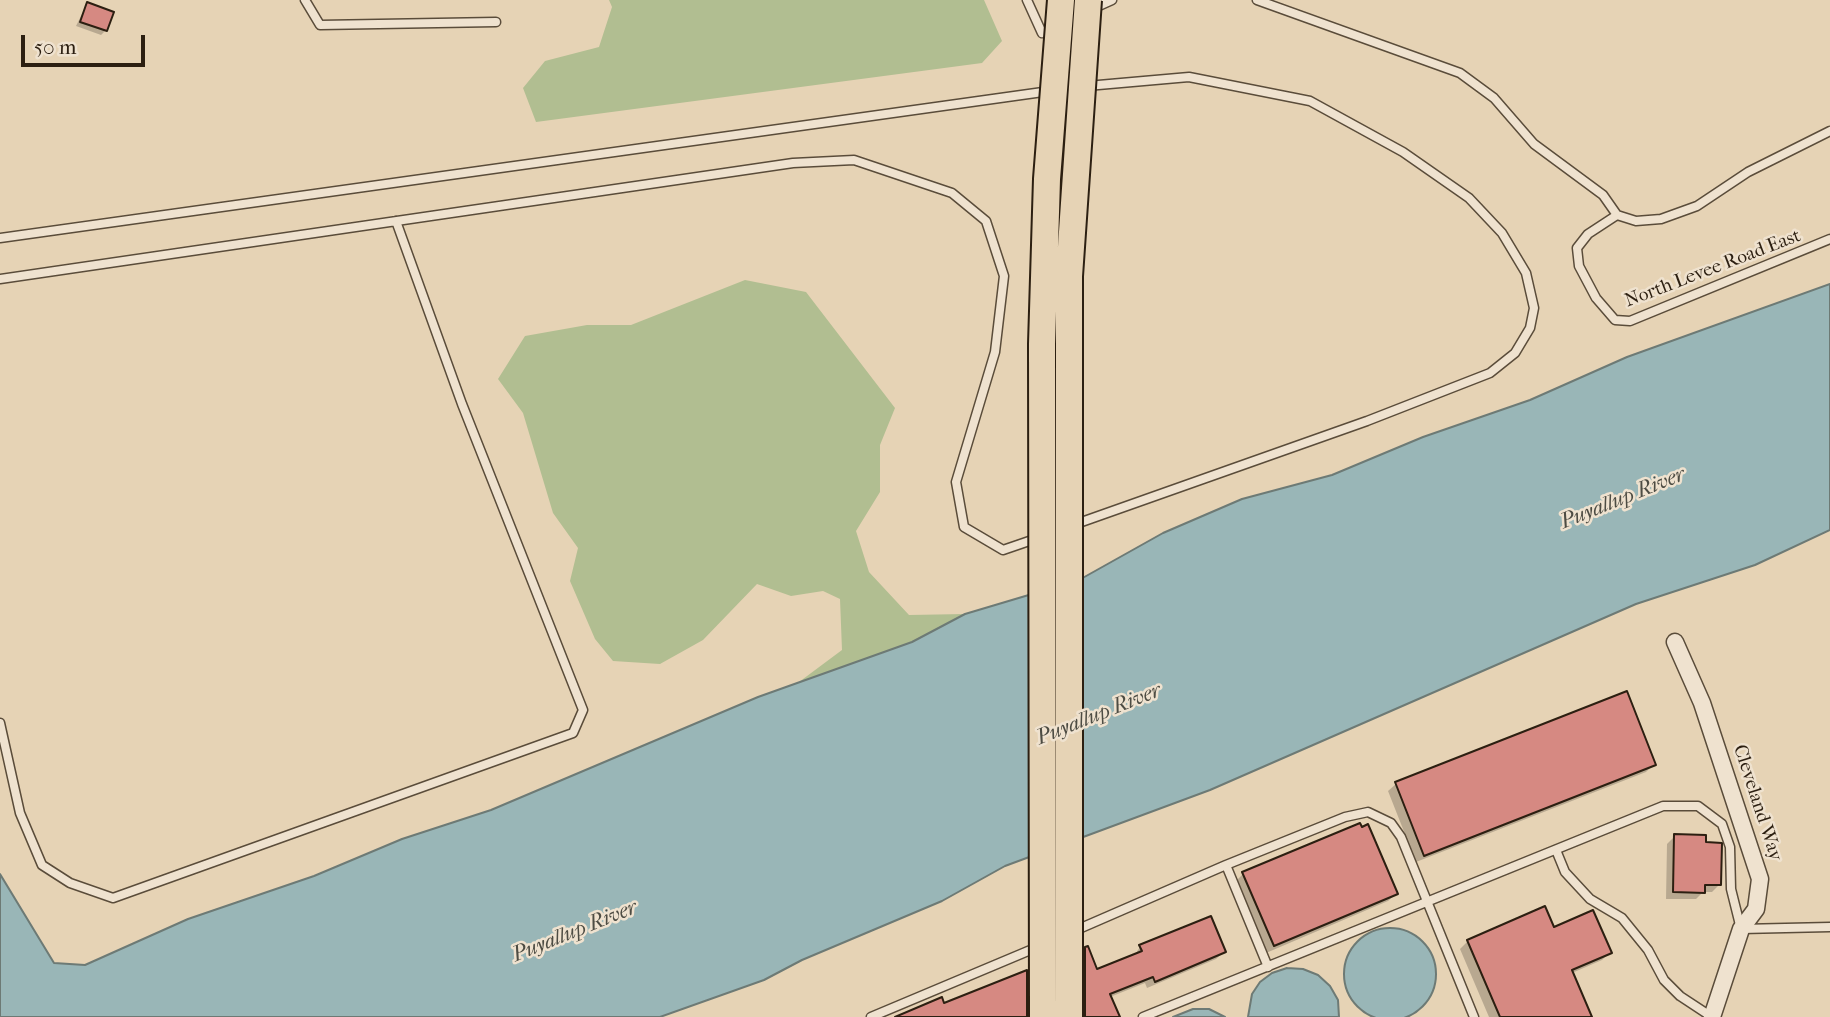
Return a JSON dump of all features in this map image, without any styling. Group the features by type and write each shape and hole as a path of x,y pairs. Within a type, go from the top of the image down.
{"highway":[{"path":"1043,1017 1043,253 1073,9"},
{"path":"1069,1017 1069,276 1073,9"}],"street":[{"name":"Cleveland Way","path":"1675,642 1702,703 1759,879 1756,909 1741,929 1712,1017"}],"lane":[{"path":"305,0 320,25 496,22"},
{"path":"1027,0 1042,33 1073,9 1112,0"},
{"path":"1257,0 1460,73 1494,98 1535,144 1603,195 1616,215 1636,220 1661,219 1697,206 1748,172 1830,131"},
{"path":"0,279 793,163 854,160 952,193 986,222 1004,275 995,352 956,482 964,527 1003,550 1367,421 1490,373 1515,353 1530,328 1534,308 1526,273 1502,233 1469,198 1403,152 1310,101 1189,77 1128,80 1077,87"},
{"path":"0,238 1064,89"},
{"name":"North Levee Road East","path":"1616,215 1588,234 1577,248 1578,266 1596,298 1615,320 1630,321 1830,239"},
{"path":"0,723 20,813 43,865 71,883 113,898 573,733 583,710 457,392 396,221"},
{"path":"1143,1017 1663,806 1698,806 1723,824 1730,847 1731,890 1741,929 1830,928"},
{"path":"1060,937 1345,817 1368,813 1391,824 1401,837 1474,1017"},
{"path":"1556,850 1565,872 1590,899 1622,918 1648,950 1664,980 1680,996 1712,1017"},
{"path":"1226,865 1268,967"},
{"path":"871,1017 1047,943"}],"green space":[{"path":"609,0 984,0 1002,41 982,63 536,122 523,88 545,61 599,47 612,7"},
{"path":"745,280 806,292 895,408 880,445 880,492 856,531 869,572 909,615 965,614 912,642 799,682 842,650 840,599 823,591 791,596 757,584 703,640 660,664 613,661 595,639 570,581 578,548 553,513 523,413 498,379 525,336 587,325 631,325"}],"water":[{"name":"Puyallup River","path":"1830,284 1830,530 1755,565 1636,604 1210,790 1005,866 942,901 802,960 764,980 660,1017 0,1017 0,874 54,963 85,965 188,919 314,876 402,839 491,810 758,697 912,642 965,614 1079,580 1163,533 1242,499 1332,475 1423,437 1530,400 1627,357"},
{"path":"1390,928 1407,932 1422,942 1432,957 1436,974 1432,991 1422,1006 1407,1016 1390,1020 1373,1016 1358,1006 1348,991 1344,974 1348,957 1358,942 1373,932"},
{"path":"1287,968 1303,969 1318,975 1330,986 1338,1000 1339,1017 1248,1017 1252,994 1260,982 1272,973"},
{"path":"1193,1009 1209,1009 1225,1017 1173,1017"}],"building":[{"path":"87,2 114,12 107,31 80,22"},
{"path":"1627,691 1656,765 1424,856 1395,782"},
{"path":"1360,823 1362,827 1368,824 1398,894 1274,946 1242,872"},
{"path":"1674,834 1706,835 1706,842 1722,843 1721,885 1705,885 1705,893 1673,892"},
{"path":"1545,906 1554,927 1593,910 1612,953 1572,970 1592,1017 1500,1017 1467,940"},
{"path":"1211,916 1226,952 1155,982 1153,977 1110,994 1120,1017 1085,1017 1085,947 1088,946 1097,969 1142,951 1139,945"},
{"path":"1027,970 1027,1017 895,1017 942,997 944,1003"}]}
